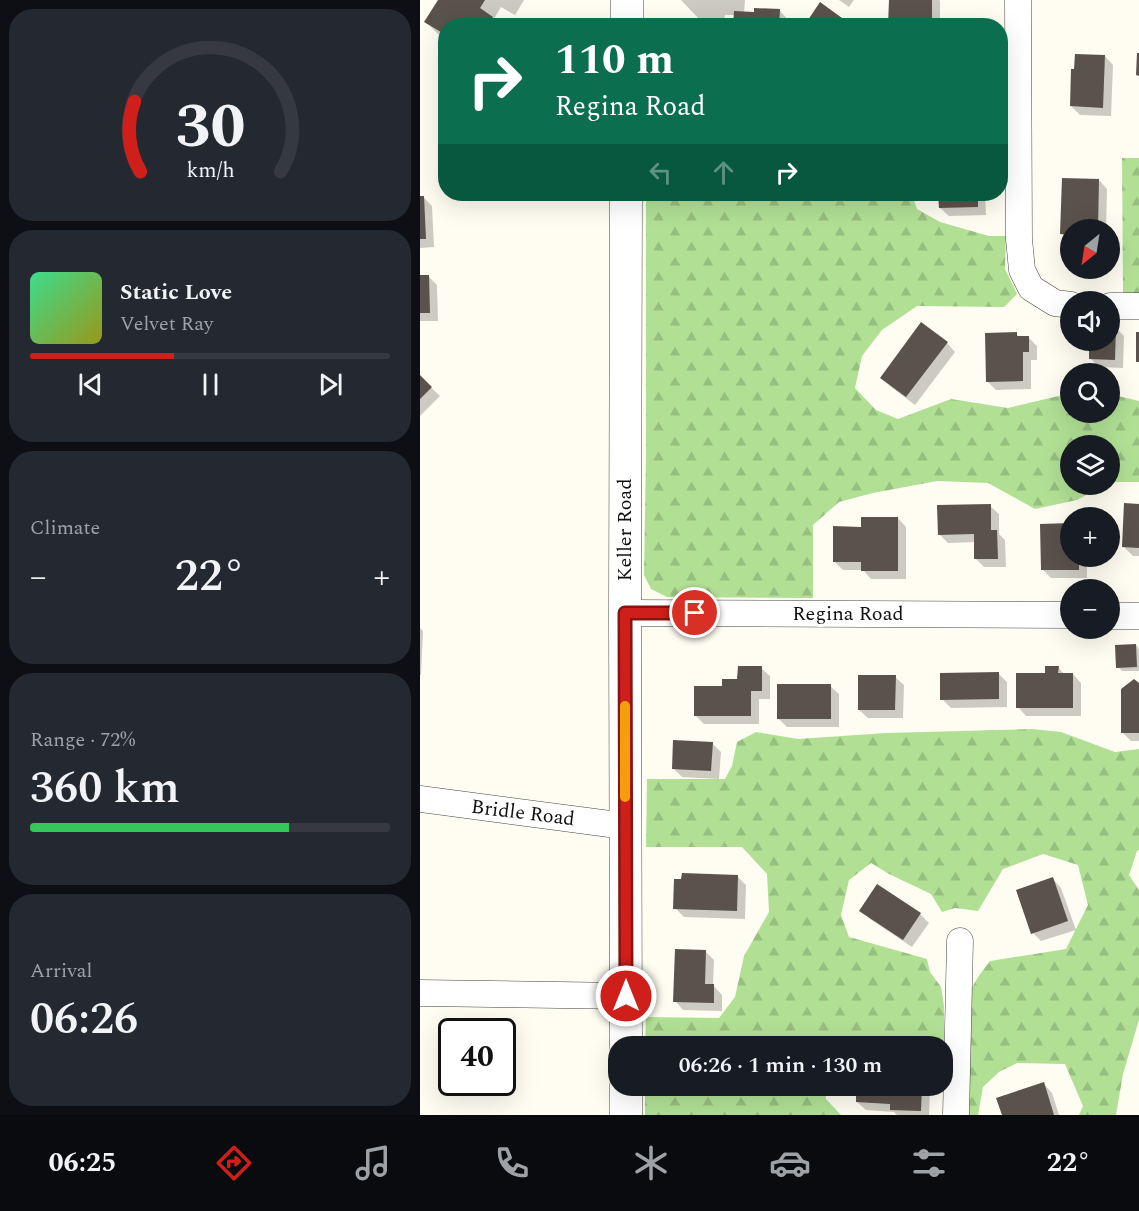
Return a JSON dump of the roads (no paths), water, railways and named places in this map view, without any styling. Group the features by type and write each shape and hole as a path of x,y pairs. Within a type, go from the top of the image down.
{"street":[{"path":"627,0 627,18"},
{"path":"1018,0 1019,239 1022,270 1031,288 1054,303 1060,304"},
{"name":"Keller Road","path":"626,201 626,1036"},
{"path":"1120,306 1139,306"},
{"name":"Regina Road","path":"625,613 1060,615"},
{"path":"1120,616 1139,616"},
{"name":"Bridle Road","path":"420,799 626,826"},
{"path":"956,1115 960,941"},
{"path":"420,993 626,996"},
{"path":"626,1096 626,1115"}]}
